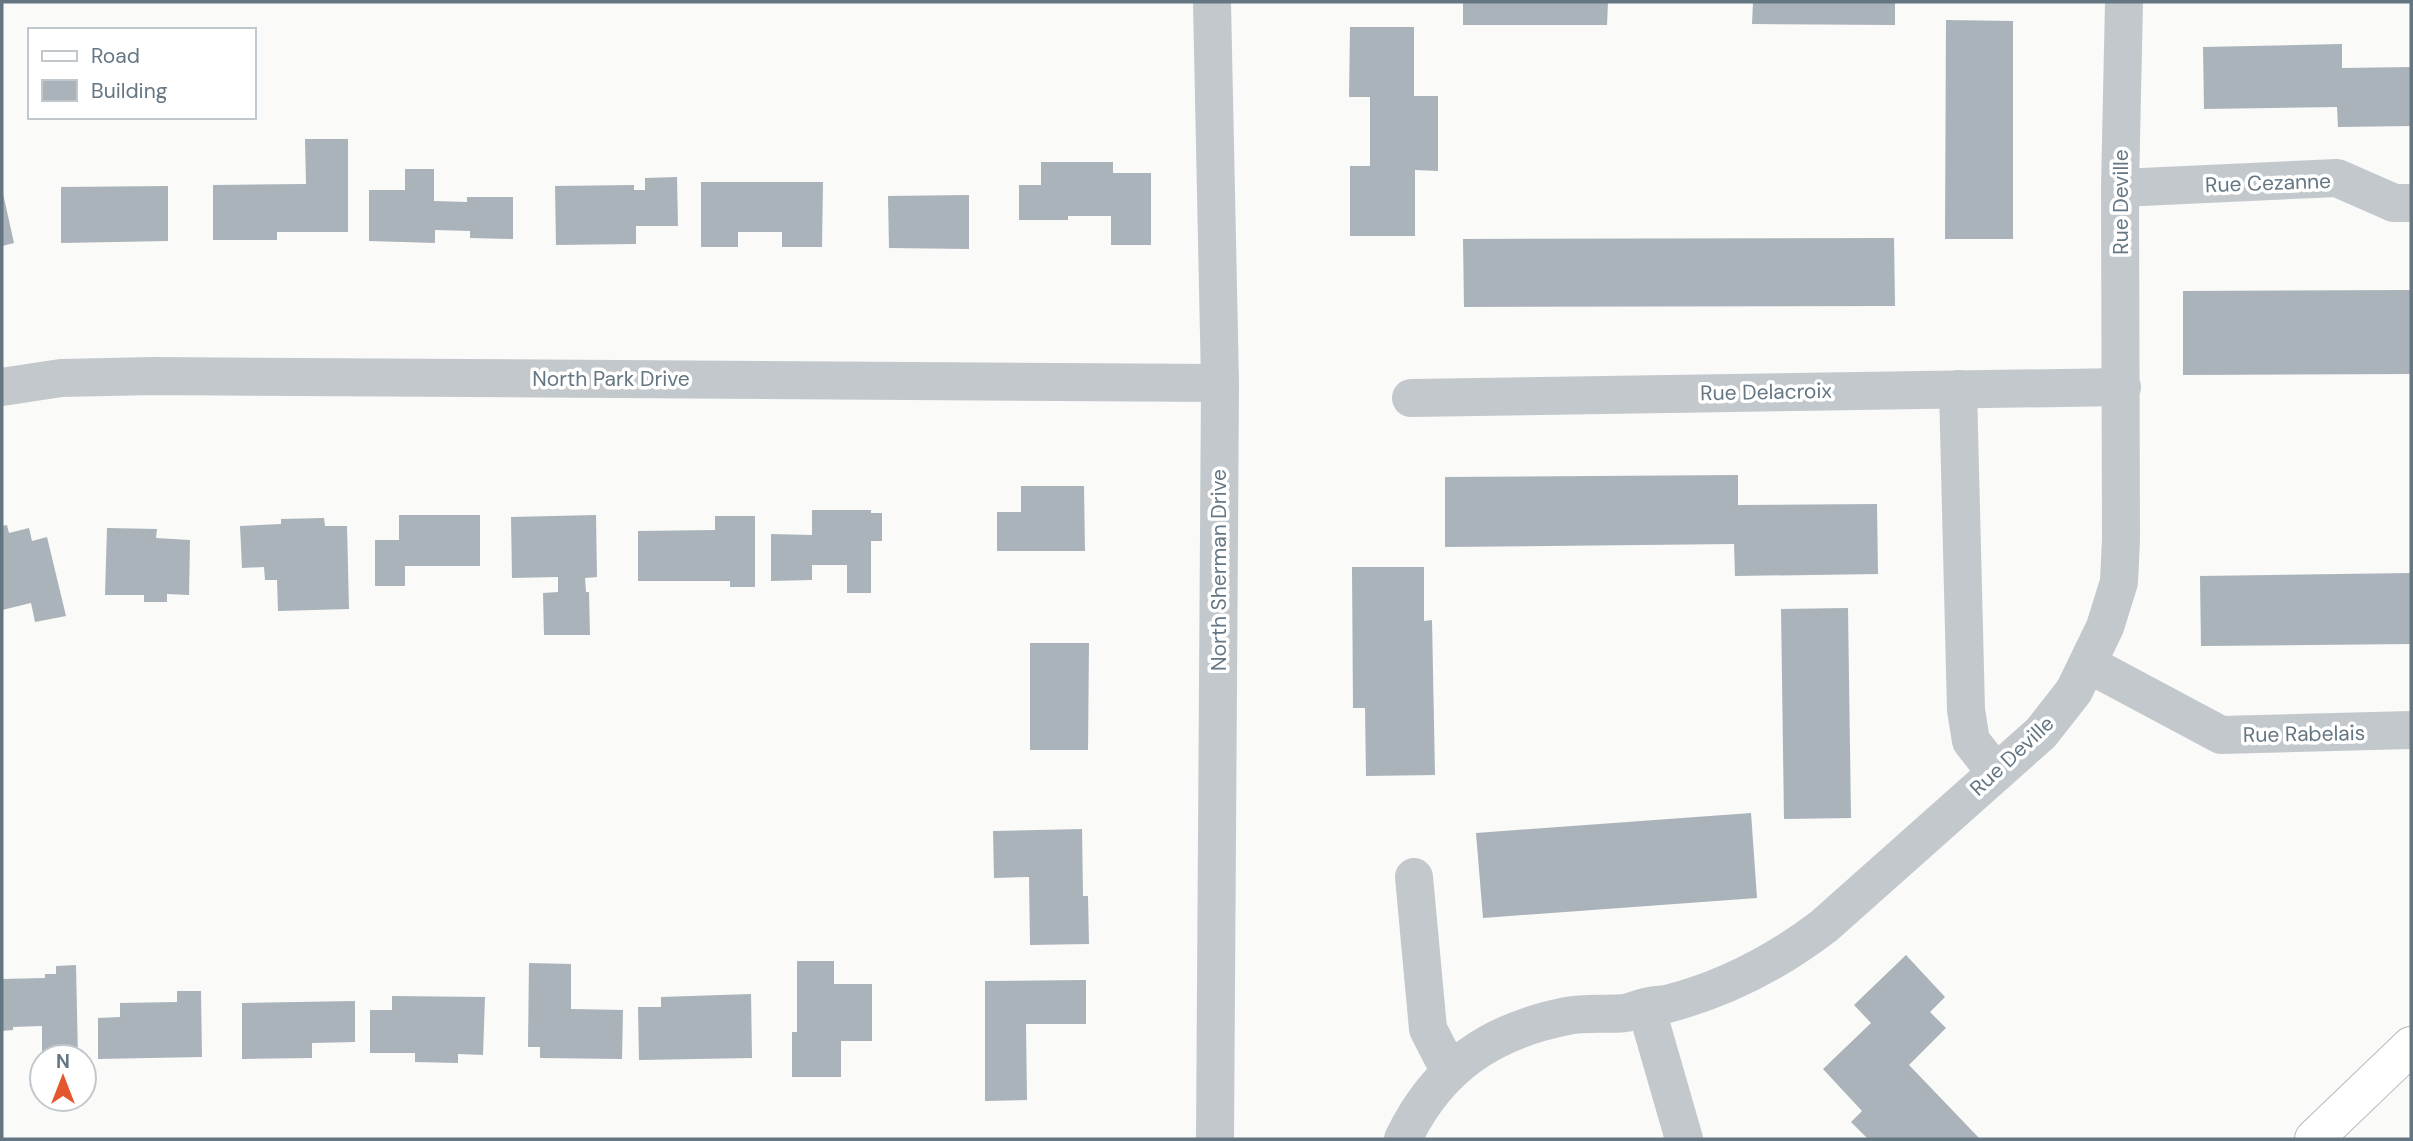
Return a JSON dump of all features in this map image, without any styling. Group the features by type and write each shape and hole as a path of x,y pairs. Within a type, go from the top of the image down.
{"main road":[{"path":"2314,1139 2411,1046"}],"street":[{"name":"North Sherman Drive","path":"1212,2 1220,383 1215,1139"},
{"name":"Rue Deville","path":"1403,1139 1414,1117 1450,1072 1479,1048 1513,1030 1567,1016 1626,1013 1665,1004 1722,986 1792,951 1824,926 2041,733 2062,709 2088,664 2105,627 2119,582 2122,387 2120,188 2124,2"},
{"name":"Rue Cezanne","path":"2120,188 2337,178 2394,203 2411,203"},
{"name":"North Park Drive","path":"2,387 61,378 154,376 1220,383"},
{"name":"Rue Delacroix","path":"1410,398 2122,387"},
{"path":"1958,390 1966,710 1971,741 1996,773"},
{"name":"Rue Rabelais","path":"2088,664 2221,735 2411,730"},
{"path":"1414,877 1428,1029 1450,1072"},
{"path":"1646,1007 1684,1139"}],"building":[{"path":"1463,2 1608,2 1607,25 1463,25"},
{"path":"1753,2 1895,2 1895,25 1752,24"},
{"path":"1946,20 2013,21 2013,239 1945,239"},
{"path":"1350,27 1414,27 1414,96 1438,96 1438,171 1415,170 1415,236 1350,236 1350,166 1370,166 1370,97 1349,97"},
{"path":"2342,44 2342,68 2411,67 2411,126 2338,127 2337,107 2204,109 2203,47"},
{"path":"305,139 348,139 348,232 277,232 277,240 213,240 213,185 306,184"},
{"path":"1041,162 1113,162 1113,173 1151,173 1151,245 1111,245 1111,216 1068,216 1068,220 1019,220 1019,185 1041,185"},
{"path":"405,169 434,169 434,201 467,202 467,197 513,197 513,239 470,238 470,231 435,230 435,243 369,241 369,190 405,190"},
{"path":"677,177 678,226 636,226 636,244 556,245 555,186 634,185 634,190 645,190 645,178"},
{"path":"701,182 823,182 822,247 782,247 782,232 738,232 738,247 701,247"},
{"path":"168,186 168,241 61,243 61,187"},
{"path":"2,189 14,243 2,246"},
{"path":"969,195 969,249 889,248 888,196"},
{"path":"1894,238 1895,306 1464,307 1463,239"},
{"path":"2411,290 2411,374 2183,375 2183,291"},
{"path":"1738,475 1738,505 1877,504 1878,574 1735,576 1734,544 1445,547 1445,477"},
{"path":"1021,486 1084,486 1085,551 997,551 997,512 1021,512"},
{"path":"812,510 871,510 871,513 882,513 882,541 871,541 871,593 847,593 847,565 812,565 812,580 771,581 771,534 812,535"},
{"path":"399,515 480,515 480,566 405,566 405,586 375,586 375,540 399,540"},
{"path":"596,515 597,577 585,578 586,592 589,592 590,635 544,635 543,593 558,592 558,577 512,578 511,517"},
{"path":"715,516 755,516 755,587 730,587 730,581 638,581 638,531 715,530"},
{"path":"324,518 325,526 347,526 349,609 278,611 277,580 265,580 264,567 242,568 240,526 281,524 281,519"},
{"path":"7,525 9,533 29,528 32,541 47,537 66,616 35,622 31,603 2,610 2,526"},
{"path":"107,528 157,529 156,538 190,540 189,595 167,594 167,602 144,602 144,595 105,595"},
{"path":"1352,567 1424,567 1424,621 1432,620 1435,775 1366,776 1365,708 1353,708"},
{"path":"2411,573 2411,644 2201,646 2200,576"},
{"path":"1848,608 1851,818 1784,819 1781,609"},
{"path":"1030,643 1089,643 1088,750 1030,750"},
{"path":"1751,813 1757,898 1483,918 1476,833"},
{"path":"1082,829 1083,896 1088,896 1089,944 1030,945 1029,877 994,878 993,831"},
{"path":"1906,955 1945,997 1930,1012 1946,1028 1909,1065 1980,1139 1868,1139 1851,1122 1862,1111 1823,1069 1871,1023 1854,1005"},
{"path":"797,961 834,961 834,984 872,984 872,1041 841,1041 841,1077 792,1077 792,1032 797,1032"},
{"path":"529,963 571,964 571,1009 623,1010 622,1059 540,1058 540,1047 528,1047"},
{"path":"76,965 78,1043 42,1043 42,1026 13,1027 13,1030 2,1031 2,979 45,978 45,974 56,974 56,966"},
{"path":"1086,980 1086,1024 1026,1024 1027,1100 985,1101 985,981"},
{"path":"177,991 201,991 202,1057 98,1059 98,1018 120,1017 120,1003 177,1002"},
{"path":"751,994 752,1058 639,1060 638,1007 661,1007 661,997"},
{"path":"392,996 485,997 483,1055 458,1054 458,1063 415,1062 415,1053 370,1053 370,1010 392,1010"},
{"path":"355,1001 355,1042 312,1043 312,1058 242,1059 242,1003"}]}
